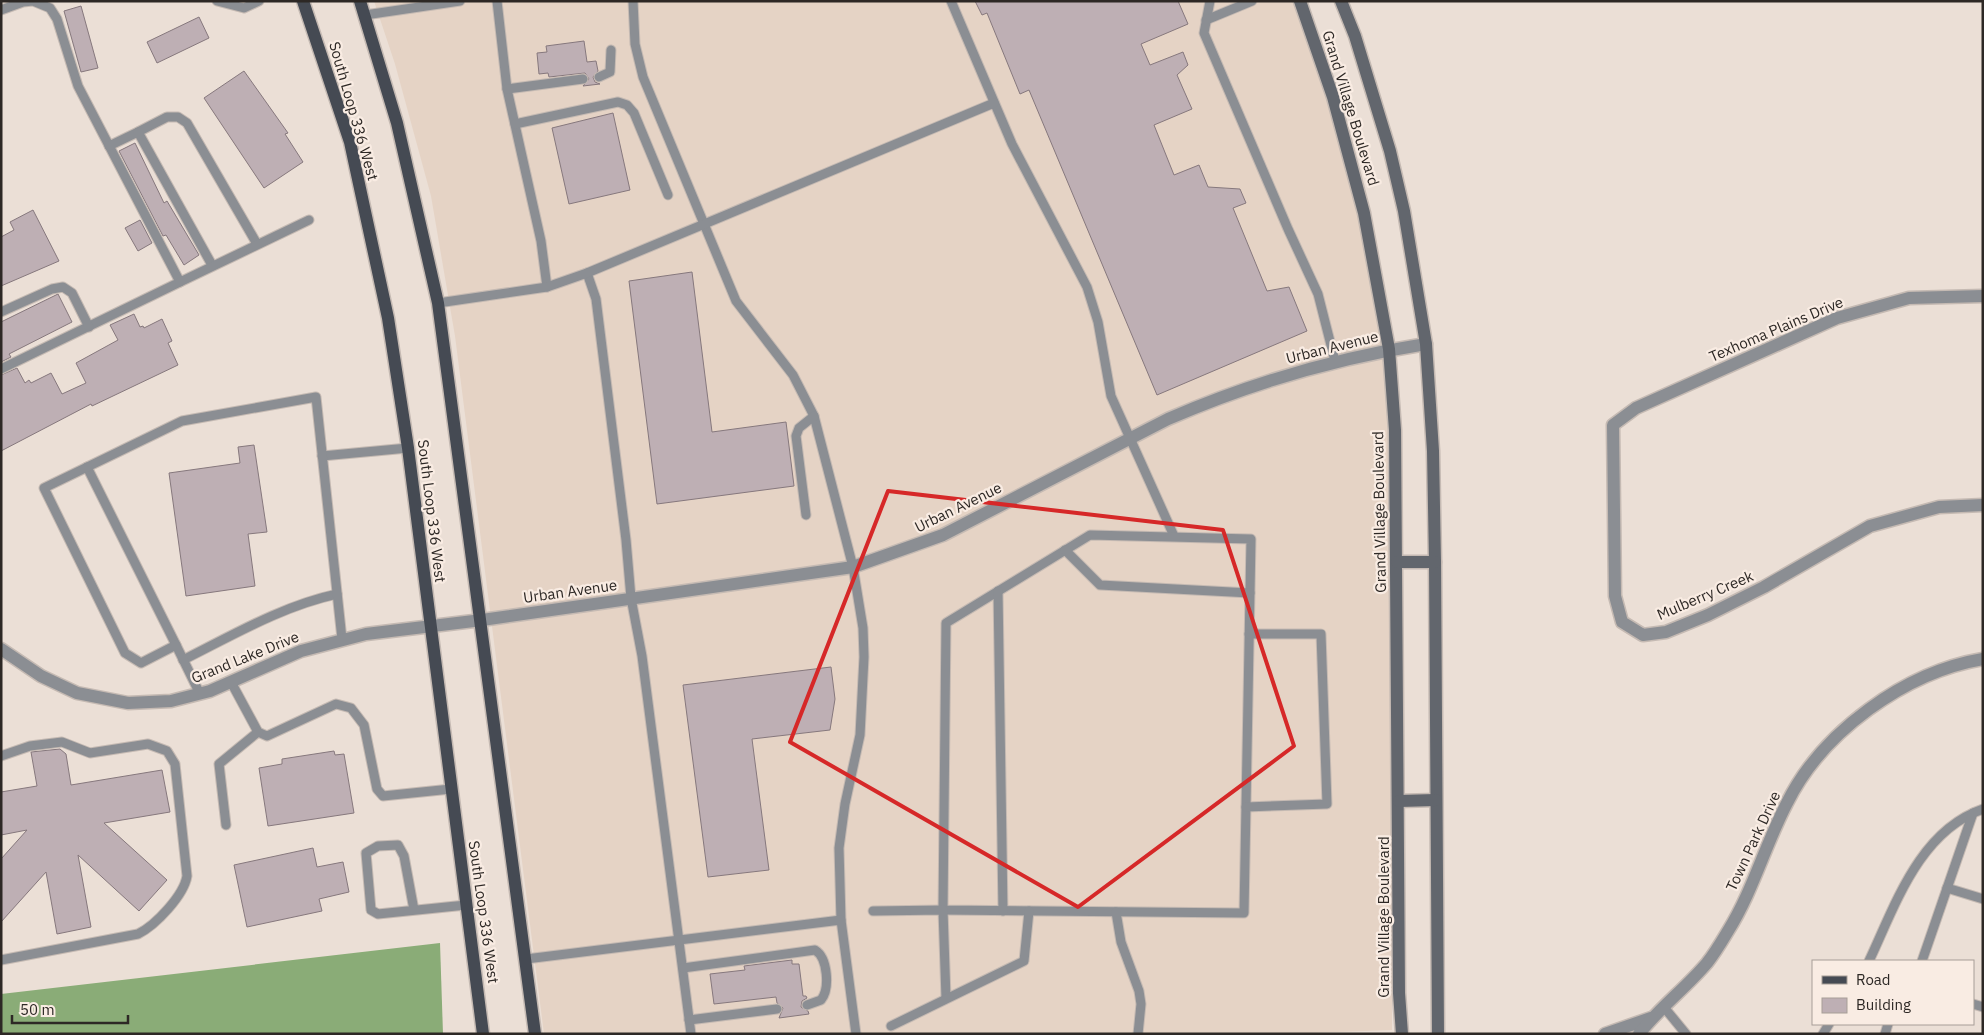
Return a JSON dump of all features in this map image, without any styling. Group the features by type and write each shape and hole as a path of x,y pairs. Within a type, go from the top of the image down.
{"main road":[{"name":"South Loop 336 West","path":"303,1 350,142 388,318 408,448 484,1034"},
{"path":"360,1 397,123 438,303 482,620 535,1034"}],"street":[{"name":"Grand Village Boulevard","path":"1300,1 1325,70 1351,156 1364,213 1389,349 1394,430 1399,801 1399,993 1402,1034"},
{"name":"Grand Village Boulevard","path":"1341,1 1355,36 1390,151 1404,211 1426,344 1433,450 1435,562 1438,1034"},
{"name":"Texhoma Plains Drive","path":"1613,426 1636,408 1837,318 1909,298 1983,296"},
{"name":"Urban Avenue","path":"482,620 853,567 943,535 1168,419 1242,389 1335,361 1389,349 1426,344"},
{"name":"Mulberry Creek","path":"1613,426 1615,596 1622,622 1643,635 1666,632 1708,615 1764,588 1870,526 1939,507 1983,505"},
{"path":"1396,562 1435,562"},
{"name":"Grand Lake Drive","path":"1,649 40,676 77,693 98,699 128,703 170,701 200,694 301,651 342,639 482,620"},
{"name":"Town Park Drive","path":"1639,1034 1651,1018 1708,962 1729,930 1788,801 1817,758 1846,727 1880,701 1911,683 1944,669 1983,659"},
{"path":"1399,801 1436,800"},
{"name":"Town Park Drive","path":"1605,1034 1651,1018"}],"lane":[{"path":"217,1 244,8 259,1"},
{"path":"365,15 460,1"},
{"path":"497,1 507,89 541,241 547,287"},
{"path":"633,1 635,44 643,77 736,301 793,376 805,394 814,416 853,567 863,628 864,658 860,735 844,804 840,848 841,920 856,1034"},
{"path":"951,1 994,103 1029,179 1087,287 1098,322 1111,396 1174,536"},
{"path":"1210,1 1204,33 1318,294 1335,361"},
{"path":"1206,20 1252,1"},
{"path":"1,10 23,2 33,2 50,8 61,28 78,86 180,282"},
{"path":"599,77 610,72 611,50"},
{"path":"507,89 583,80"},
{"path":"515,124 618,102 627,105 634,113 668,195"},
{"path":"438,303 547,287 587,273 994,103"},
{"path":"109,146 173,116 178,116 187,123 257,244"},
{"path":"138,132 212,266"},
{"path":"1,369 309,220"},
{"path":"587,273 596,299 626,540 631,598 642,656 691,1034"},
{"path":"1,312 52,289 63,287 72,294 89,326"},
{"path":"176,645 141,663 125,653 44,488 182,421 316,397 342,639"},
{"path":"806,515 796,436 799,428 814,416"},
{"path":"322,456 408,448"},
{"path":"87,467 200,694"},
{"path":"873,911 944,910 1244,913 1251,539 1090,535 946,623 944,910 946,998"},
{"path":"1065,550 1100,585 1250,593"},
{"path":"998,591 1003,911"},
{"path":"183,660 285,609 307,601 337,594"},
{"path":"1246,807 1326,804 1321,634 1249,634"},
{"path":"231,682 258,732 267,736 336,704 351,708 364,725 377,789 383,796 451,789"},
{"path":"226,825 219,764 258,732"},
{"path":"1,756 30,746 62,742 90,753 148,744 167,751 176,764 187,876 185,887 149,928 138,934 1,960"},
{"path":"1869,960 1915,866 1938,838 1973,813 1983,809"},
{"path":"1922,960 1973,813"},
{"path":"414,910 404,856 398,845 378,846 366,853 371,910 378,914 466,905"},
{"path":"1947,888 1983,899"},
{"path":"891,1026 1024,961 1029,911"},
{"path":"1116,912 1121,942 1139,990 1141,1004 1138,1034"},
{"path":"526,959 841,920"},
{"path":"683,968 815,950 821,954 823,959 826,990 821,1000 808,1005"},
{"path":"1663,1006 1686,1034"},
{"path":"689,1020 777,1009"}],"highlighted area":[{"path":"888,491 1223,530 1294,746 1078,907 790,742"}],"shaded area":[{"path":"374,1 1293,1 1324,90 1356,201 1377,313 1387,384 1392,571 1392,1030 1282,1034 544,1034 455,336 431,196 395,64"}],"green space":[{"path":"440,943 443,1034 1,1034 1,994"}],"building":[{"path":"975,1 1178,1 1188,24 1141,44 1150,65 1183,52 1188,65 1177,75 1192,109 1154,125 1174,175 1199,165 1208,187 1240,189 1246,203 1233,208 1267,291 1289,287 1307,331 1157,395 1029,90 1020,94 987,13 982,15"},
{"path":"81,6 98,68 81,72 64,11"},
{"path":"199,17 209,38 157,63 147,42"},
{"path":"584,41 587,62 596,61 598,71 593,77 595,82 600,84 583,86 589,79 585,73 549,77 548,73 539,74 537,53 547,52 546,46"},
{"path":"244,71 288,133 285,134 303,162 264,188 204,98"},
{"path":"613,113 630,190 569,204 552,128"},
{"path":"135,143 164,203 167,201 199,255 184,265 166,235 163,236 119,151"},
{"path":"33,210 59,261 1,286 1,237 14,230 10,222"},
{"path":"140,220 152,243 138,251 125,228"},
{"path":"692,272 712,432 786,422 794,486 657,504 629,281"},
{"path":"58,294 72,322 9,354 11,357 1,362 1,322"},
{"path":"134,314 140,327 143,326 144,328 162,319 172,341 168,343 178,365 92,406 91,404 1,451 1,375 17,368 25,383 29,380 31,383 51,373 62,394 86,383 76,363 118,340 110,325"},
{"path":"254,445 267,532 248,534 255,586 186,596 169,473 240,463 238,447"},
{"path":"831,667 835,699 830,730 752,739 769,870 708,877 683,685"},
{"path":"60,749 66,754 71,785 162,770 170,812 104,823 167,880 139,911 78,855 91,927 57,934 46,872 1,922 1,859 27,830 1,835 1,792 37,786 31,752"},
{"path":"334,751 335,755 344,754 354,813 268,826 259,768 282,764 282,759"},
{"path":"313,848 317,867 343,862 349,892 319,899 322,911 247,927 234,865"},
{"path":"792,960 792,964 799,964 803,996 807,998 802,1001 801,1007 808,1011 809,1014 779,1018 783,1008 777,1003 776,997 714,1004 710,974 745,970 744,966"}]}
